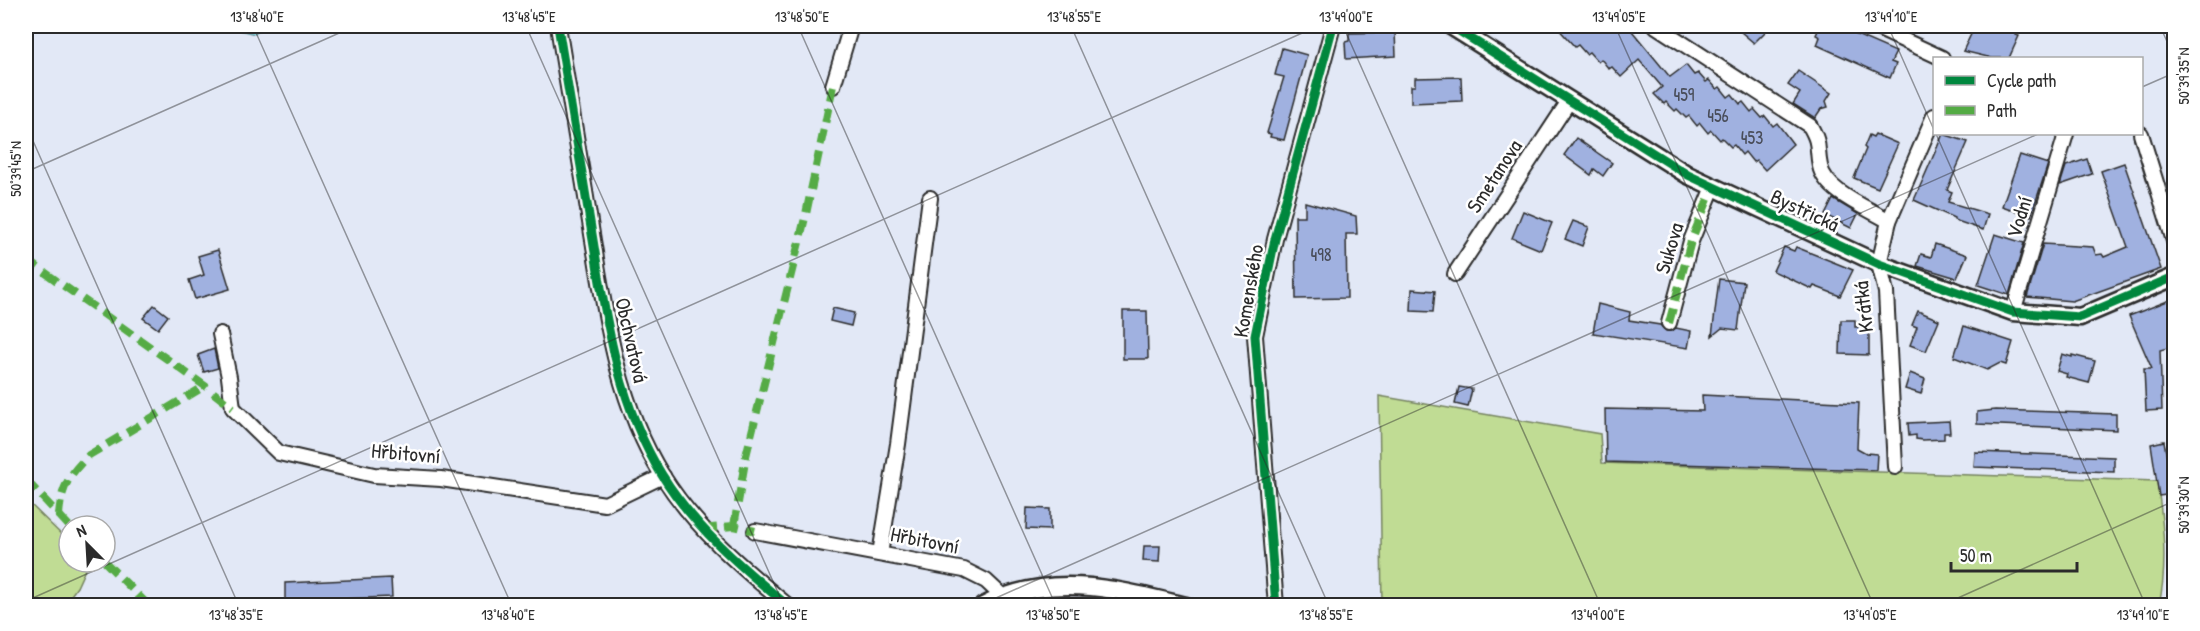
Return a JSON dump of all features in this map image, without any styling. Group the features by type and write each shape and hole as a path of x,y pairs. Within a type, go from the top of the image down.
{"street":[{"name":"Obchvatová","path":"558,26 606,320 621,379 637,428 663,476 702,529 735,562 788,606"},
{"path":"833,86 851,26"},
{"name":"Komenského","path":"1276,606 1254,336 1275,239 1333,26"},
{"name":"Bystřická","path":"1451,26 1688,175 1879,264 2013,312 2080,317 2175,277"},
{"path":"1656,26 1810,126 1818,140 1820,167 1825,180 1834,189 1889,220"},
{"path":"1873,26 1940,57"},
{"name":"Smetanova","path":"1455,274 1569,100"},
{"name":"Krátká","path":"1895,467 1886,292 1879,264 1889,220 1933,121"},
{"name":"Vodní","path":"2013,312 2066,135"},
{"path":"2141,135 2175,241"},
{"name":"Sukova","path":"1669,323 1691,241 1713,187"},
{"path":"880,554 930,198"},
{"name":"Hřbitovní","path":"220,334 233,408 279,453 374,475 441,479 605,504 663,476"},
{"name":"Hřbitovní","path":"755,531 964,570 986,581 1002,596"},
{"path":"983,606 1002,596 1034,588 1072,585 1101,587 1186,606"}],"green space":[{"path":"1379,396 1600,434 1602,463 2157,481 2163,527 2164,559 2159,605 1382,605"},
{"path":"26,500 57,530 57,574 83,574 64,605 26,605"}],"water":[{"path":"227,26 265,26 255,34"}],"building":[{"path":"1556,26 1628,26 1670,77 1686,65 1694,75 1698,73 1717,89 1720,87 1728,97 1732,94 1751,112 1754,109 1762,118 1765,116 1773,126 1777,123 1793,144 1765,170 1756,160 1753,162 1745,152 1742,155 1734,145 1731,147 1711,130 1708,133 1700,123 1697,126 1689,116 1686,118 1666,102 1664,104 1654,94 1662,87 1639,60 1621,77 1612,67 1609,69 1601,59 1598,62 1589,52 1586,54 1578,45 1575,47"},
{"path":"1734,26 1771,26 1754,43"},
{"path":"1820,26 1836,26 1896,52 1891,62 1896,64 1890,78 1817,45 1820,37 1816,35"},
{"path":"1975,26 2018,26 2016,35 2019,36 2009,57 1988,57 1963,51"},
{"path":"1395,32 1396,56 1346,59 1345,42 1349,41 1349,33"},
{"path":"1282,48 1307,55 1284,140 1270,137 1271,134 1267,133 1284,77 1275,75"},
{"path":"1798,71 1831,93 1826,101 1828,107 1821,109 1815,118 1793,104 1800,93 1788,85"},
{"path":"1461,77 1462,101 1411,103 1411,86 1415,86 1415,78"},
{"path":"1875,134 1898,144 1878,188 1854,178 1869,135 1873,137"},
{"path":"1943,135 1968,142 1947,190 1952,192 1948,202 1988,214 1983,230 1954,220 1914,200"},
{"path":"1576,138 1612,163 1603,176 1594,169 1591,175 1564,155"},
{"path":"2020,155 2048,164 2031,216 2002,206"},
{"path":"2087,159 2092,174 2060,185 2066,166"},
{"path":"2124,163 2161,269 2072,301 2027,297 2043,244 2093,247 2096,255 2102,254 2104,257 2128,247 2101,171"},
{"path":"1833,199 1858,214 1851,228 1825,215"},
{"path":"1305,202 1356,216 1357,234 1346,234 1347,298 1296,299 1295,216 1305,216"},
{"path":"1523,211 1552,223 1541,250 1512,238"},
{"path":"1573,221 1589,227 1582,246 1565,239"},
{"path":"1995,234 2024,243 2009,295 1978,285"},
{"path":"1935,244 1967,255 1957,278 1917,266 1921,254 1931,257"},
{"path":"1784,247 1794,251 1796,247 1853,270 1840,296 1814,286 1812,289 1773,271"},
{"path":"218,250 230,289 195,299 189,280 204,275 198,256"},
{"path":"1719,279 1744,282 1738,330 1722,328 1712,336"},
{"path":"1412,289 1435,291 1433,312 1411,311"},
{"path":"2175,298 2175,346 2160,350 2162,410 2146,411 2144,369 2152,369 2129,316"},
{"path":"1598,304 1630,312 1629,320 1660,325 1666,331 1676,328 1691,331 1688,348 1593,333"},
{"path":"154,305 168,316 158,329 143,318"},
{"path":"833,308 854,313 851,326 830,321"},
{"path":"1123,311 1147,311 1148,359 1123,359"},
{"path":"1918,311 1939,320 1926,351 1910,345 1917,327 1912,325"},
{"path":"1841,320 1855,320 1855,327 1869,327 1869,355 1840,354"},
{"path":"1964,326 2013,342 2006,365 2000,363 1987,370 1954,357"},
{"path":"214,349 218,368 204,372 198,355"},
{"path":"2062,354 2095,361 2089,383 2066,377 2067,374 2057,371"},
{"path":"1910,373 1925,379 1921,394 1905,389"},
{"path":"1459,387 1472,389 1468,407 1455,404"},
{"path":"1702,395 1859,403 1857,448 1866,453 1877,454 1876,470 1606,462 1605,409 1703,411"},
{"path":"1995,410 2116,414 2116,430 1977,424 1977,412"},
{"path":"1949,421 1950,433 1944,433 1944,439 1923,440 1916,439 1916,435 1909,436 1908,423"},
{"path":"2164,441 2173,494 2159,496 2151,444"},
{"path":"1975,452 2114,457 2114,472 1974,467"},
{"path":"1027,508 1050,509 1050,530 1026,529"},
{"path":"1144,546 1160,546 1159,562 1143,561"},
{"path":"391,578 392,597 285,601 285,583"}],"marked path":[{"path":"734,526 746,456 806,214 833,86"},
{"path":"1669,323 1691,241 1713,187"},
{"path":"26,259 233,408"},
{"path":"26,480 59,515 67,482 89,455 205,386"},
{"path":"702,529 734,526 755,531"},
{"path":"117,574 149,606"}],"cycle path":[{"path":"558,26 607,324 633,417 662,475 689,512 720,546 788,606"},
{"path":"1276,606 1255,336 1275,239 1333,26"},
{"path":"1451,26 1688,175 1879,264 2013,312 2080,317 2174,277"}]}
